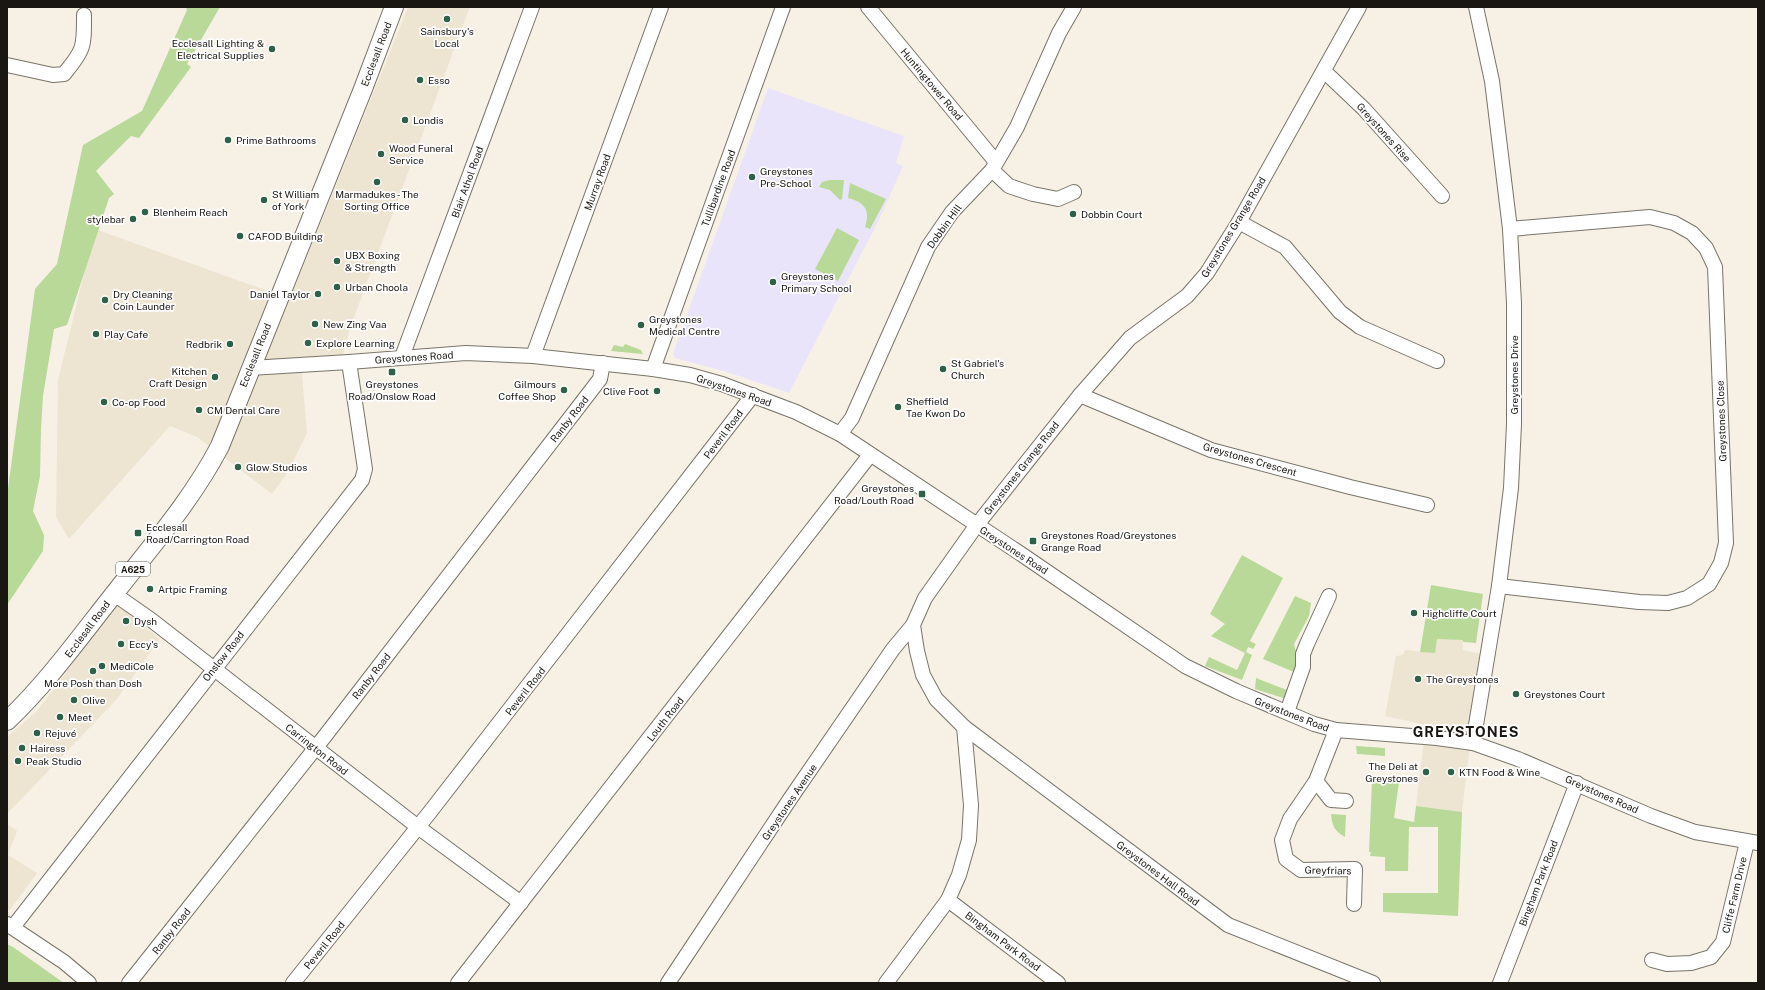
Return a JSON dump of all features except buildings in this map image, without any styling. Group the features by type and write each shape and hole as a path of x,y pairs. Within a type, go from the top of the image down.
{"main road":[{"name":"Ecclesall Road","path":"7,721 50,677 184,503 208,469 220,446 363,89 394,7"}],"street":[{"name":"Blair Athol Road","path":"402,357 532,7"},
{"name":"Murray Road","path":"533,356 660,7"},
{"name":"Tullibardine Road","path":"652,369 783,7"},
{"name":"Huntingtower Road","path":"868,7 994,166"},
{"name":"Dobbin Hill","path":"840,434 852,418 928,248 952,212 994,166 1017,127 1059,33 1074,7"},
{"name":"Greystones Grange Road","path":"913,625 925,598 976,526 1080,395 1130,338 1186,296 1207,273 1239,222 1359,7"},
{"name":"Greystones Drive","path":"1473,743 1499,586 1511,488 1514,424 1514,303 1510,229 1492,81 1476,7"},
{"path":"7,65 53,75 64,74 78,58 84,44 84,15"},
{"name":"Greystones Rise","path":"1324,71 1364,109 1442,196"},
{"path":"994,166 1009,186 1033,194 1058,199 1074,192"},
{"name":"Greystones Close","path":"1499,586 1639,602 1668,603 1687,598 1709,584 1721,563 1726,544 1716,267 1706,248 1692,233 1674,223 1650,217 1510,229"},
{"path":"1239,222 1285,247 1340,312 1360,327 1437,361"},
{"name":"Greystones Road","path":"251,368 466,353 533,356 603,363 652,369 697,377 722,384 796,412 840,434 976,526 1024,556 1185,666 1236,691 1336,730 1437,738 1473,743 1518,758 1651,816 1695,832 1752,842"},
{"name":"Onslow Road","path":"10,926 362,480 365,469 349,362"},
{"name":"Ranby Road","path":"129,983 315,748 600,379 603,363"},
{"name":"Peveril Road","path":"293,983 418,827 753,395"},
{"name":"Greystones Crescent","path":"1080,395 1211,450 1350,487 1426,505"},
{"name":"Louth Road","path":"458,983 870,455"},
{"name":"Carrington Road","path":"114,594 150,620 418,827 521,903"},
{"path":"1287,712 1303,667 1303,654 1329,596"},
{"name":"Greystones Hall Road","path":"913,625 923,675 936,699 964,727 1228,925 1373,983"},
{"name":"Greystones Avenue","path":"668,983 790,799 888,656 913,625"},
{"path":"886,983 948,900 959,875 969,840 971,805 964,727"},
{"name":"Greyfriars","path":"1336,730 1316,781 1290,819 1282,840 1286,859 1301,870 1355,870 1354,904"},
{"path":"1316,781 1331,800 1346,801"},
{"name":"Bingham Park Road","path":"1500,983 1577,783"},
{"name":"Cliffe Farm Drive","path":"1652,960 1667,964 1691,963 1711,957 1723,942 1752,842"},
{"name":"Bingham Park Road","path":"948,900 1058,983"},
{"path":"10,926 64,962 88,983"}],"shaded area":[{"path":"408,7 470,7 350,328 342,358 301,364 307,433 288,472 272,494 197,437 170,426 69,539 56,517 58,380 95,229 290,299"},
{"name":"Greystones Primary School","path":"768,88 904,136 896,163 903,166 880,218 789,393 727,372 675,358 673,354"},
{"path":"119,606 160,639 116,700 7,814 7,737 36,712 116,607"},
{"path":"1437,639 1463,640 1463,650 1481,654 1462,812 1416,806 1426,725 1385,716 1396,656 1403,655 1405,650 1434,653"},
{"path":"7,824 17,831 8,855 37,873 10,910 7,909"}],"green space":[{"path":"186,7 220,7 187,64 191,67 139,138 131,136 96,171 114,194 109,198 67,325 54,329 43,396 40,476 33,511 44,535 43,551 7,605 7,496 35,289 57,264 83,145 142,111 187,10"},
{"path":"830,180 844,180 842,199 840,200 830,190 819,187 822,182"},
{"path":"850,183 886,199 870,229 865,227 867,216 865,208 862,204 848,198"},
{"path":"837,228 859,240 838,281 815,269"},
{"path":"625,344 641,350 643,354 611,351 614,345 623,347"},
{"path":"1242,555 1283,578 1250,641 1256,644 1253,649 1248,647 1246,652 1252,655 1242,680 1205,666 1209,657 1237,670 1245,653 1211,636 1225,624 1210,614"},
{"path":"1431,585 1483,594 1476,643 1463,642 1463,640 1437,639 1435,653 1420,652"},
{"path":"1295,596 1311,603 1309,616 1294,644 1298,660 1286,699 1255,689 1256,678 1287,690 1294,672 1263,659"},
{"path":"1356,746 1385,748 1385,756 1357,754"},
{"path":"1372,780 1399,782 1394,818 1414,822 1416,806 1462,812 1458,916 1383,912 1383,893 1438,893 1438,827 1409,827 1408,871 1385,871 1385,857 1370,856 1371,852 1369,852"},
{"path":"1331,814 1346,815 1345,837 1334,827"},
{"path":"7,944 13,947 64,983 7,983"}],"place":[{"name":"Sainsbury's Local","path":"447,19"},
{"name":"Ecclesall Lighting & Electrical Supplies","path":"272,49"},
{"name":"Esso","path":"420,80"},
{"name":"Londis","path":"405,120"},
{"name":"Prime Bathrooms","path":"228,140"},
{"name":"Wood Funeral Service","path":"381,154"},
{"name":"Greystones Pre-School","path":"752,177"},
{"name":"Marmadukes - The Sorting Office","path":"377,182"},
{"name":"St William of York","path":"264,200"},
{"name":"Blenheim Reach","path":"145,212"},
{"name":"Dobbin Court","path":"1073,214"},
{"name":"stylebar","path":"133,219"},
{"name":"CAFOD Building","path":"240,236"},
{"name":"UBX Boxing & Strength","path":"337,261"},
{"name":"Greystones Primary School","path":"773,282"},
{"name":"Urban Choola","path":"337,287"},
{"name":"Daniel Taylor","path":"318,294"},
{"name":"Dry Cleaning Coin Launder","path":"105,300"},
{"name":"New Zing Vaa","path":"315,324"},
{"name":"Greystones Medical Centre","path":"641,325"},
{"name":"Play Cafe","path":"96,334"},
{"name":"Explore Learning","path":"308,343"},
{"name":"Redbrik","path":"230,344"},
{"name":"St Gabriel's Church","path":"943,369"},
{"name":"Greystones Road/Onslow Road","path":"392,372"},
{"name":"Kitchen Craft Design","path":"215,377"},
{"name":"Gilmours Coffee Shop","path":"564,390"},
{"name":"Clive Foot","path":"657,391"},
{"name":"Co-op Food","path":"104,402"},
{"name":"Sheffield Tae Kwon Do","path":"898,407"},
{"name":"CM Dental Care","path":"199,410"},
{"name":"Glow Studios","path":"238,467"},
{"name":"Greystones Road/Louth Road","path":"922,494"},
{"name":"Ecclesall Road/Carrington Road","path":"138,533"},
{"name":"Greystones Road/Greystones Grange Road","path":"1033,541"},
{"name":"Artpic Framing","path":"150,589"},
{"name":"Highcliffe Court","path":"1414,613"},
{"name":"Dysh","path":"126,621"},
{"name":"Eccy's","path":"121,644"},
{"name":"MediCole","path":"102,666"},
{"name":"More Posh than Dosh","path":"93,671"},
{"name":"The Greystones","path":"1418,679"},
{"name":"Greystones Court","path":"1516,694"},
{"name":"Olive","path":"74,700"},
{"name":"Meet","path":"60,717"},
{"name":"Rejuvé","path":"37,733"},
{"name":"Hairess","path":"22,748"},
{"name":"Peak Studio","path":"18,761"},
{"name":"The Deli at Greystones","path":"1426,772"},
{"name":"KTN Food & Wine","path":"1451,772"}],"district":[{"name":"GREYSTONES","path":"1466,732"}]}
